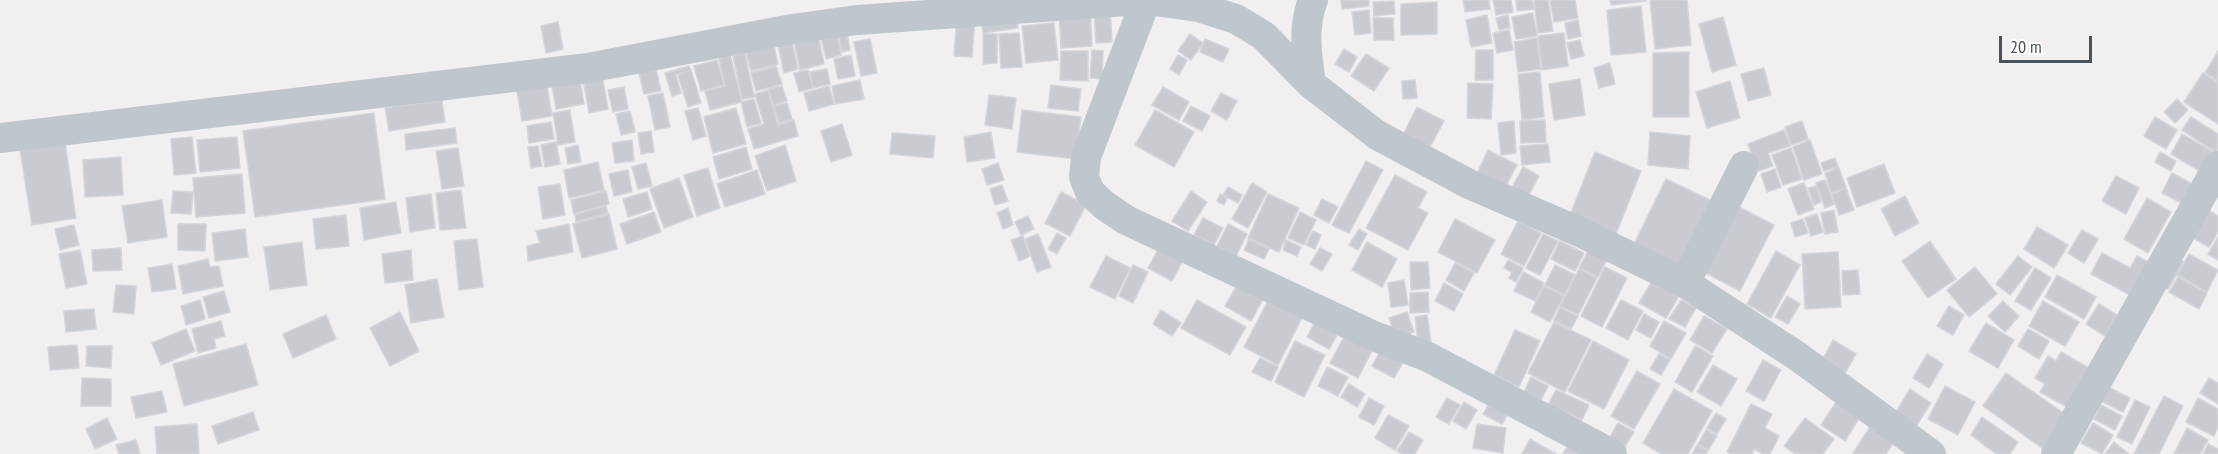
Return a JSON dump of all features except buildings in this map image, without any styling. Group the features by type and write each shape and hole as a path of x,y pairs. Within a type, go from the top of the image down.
{"street":[{"path":"0,138 588,68 792,29 857,20 1141,0"},
{"path":"1612,454 1428,357 1374,336 1126,220 1090,192 1084,177 1086,157 1147,0 1198,7 1236,19 1264,36 1311,84 1377,135 1469,184 1582,233 1685,283 1797,356 1931,454"},
{"path":"1311,84 1305,40 1307,16 1313,0"},
{"path":"1685,283 1744,166"},
{"path":"2056,454 2218,166"}]}
